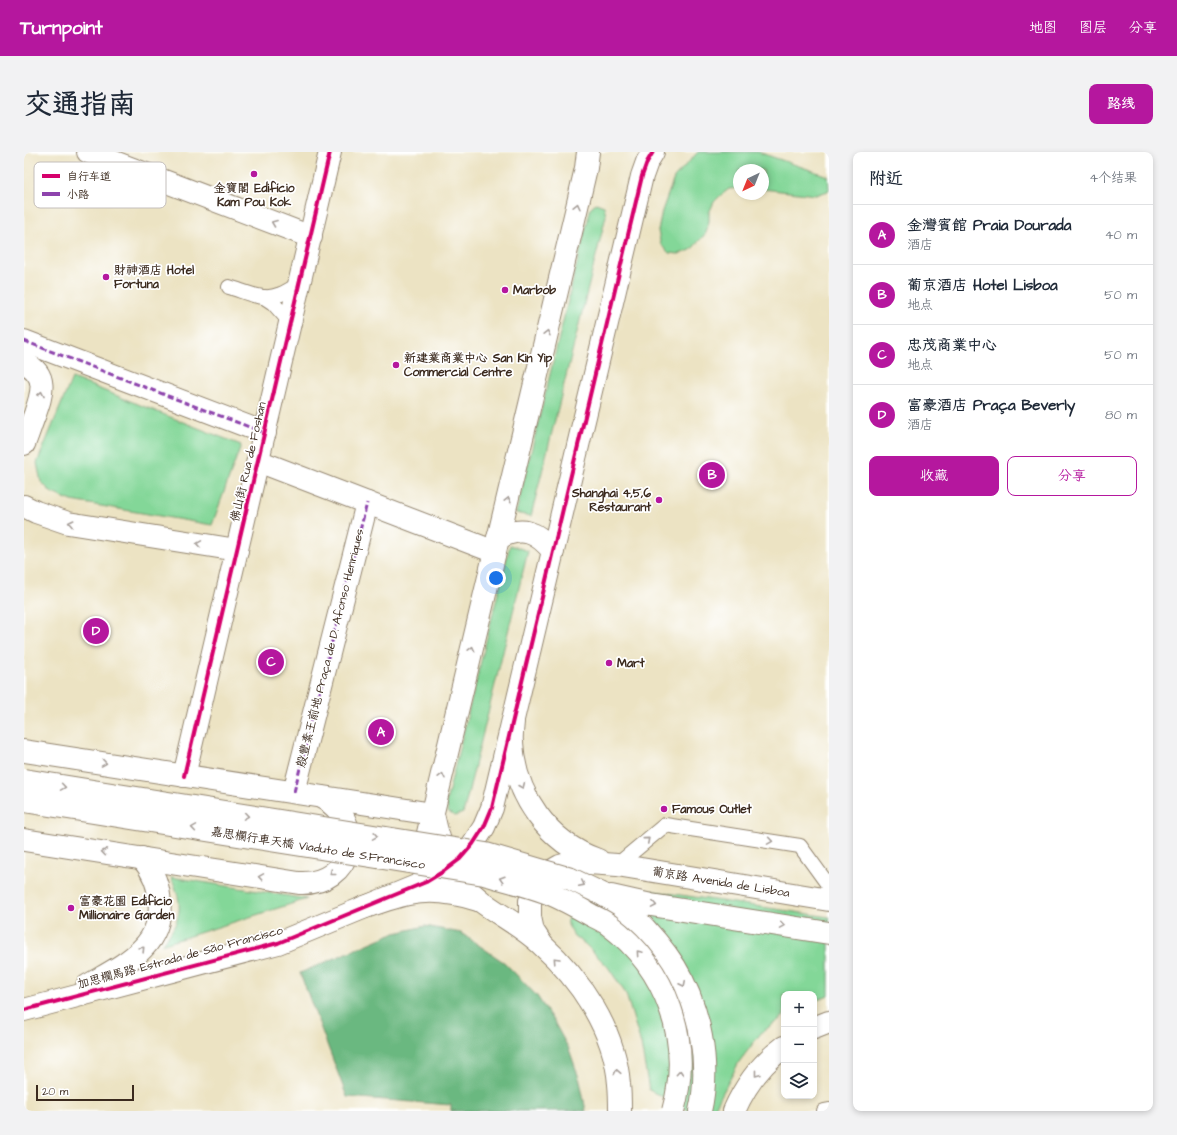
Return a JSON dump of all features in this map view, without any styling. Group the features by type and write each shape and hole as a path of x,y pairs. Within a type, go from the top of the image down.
{"street":[{"path":"88,152 114,162"},
{"name":"佛山街 Rua de Foshan","path":"184,776 330,152"},
{"path":"362,908 396,885 410,870 426,840 577,207 588,152"},
{"path":"362,908 426,882 451,866 460,859 473,844 484,826 492,808 642,176 647,162 653,152"},
{"path":"166,182 310,237"},
{"path":"24,341 265,433"},
{"path":"24,363 33,368 40,376 42,392 24,444"},
{"path":"258,461 367,503 497,545"},
{"name":"殷豐素王前地 Praça de D. Afonso Henriques","path":"294,792 367,503"},
{"path":"24,506 52,518 86,526 237,550"},
{"path":"497,545 510,532 522,531 534,534 544,540 553,551"},
{"path":"513,720 512,741 514,762 520,783 529,802 541,820 556,835 573,848 592,858 615,865"},
{"path":"24,751 433,814"},
{"name":"嘉思欄行車天橋 Viaduto de S.Francisco","path":"24,780 486,854 571,879 602,894 630,914 655,939 675,967 690,999 700,1032 704,1066 700,1111"},
{"path":"24,840 299,883 314,883 330,876 342,863 347,854 349,836 348,826 343,816 332,803 320,796"},
{"name":"嘉思欄行車天橋 Viaduto de S.Francisco","path":"24,801 484,874 547,893 609,925 630,943 648,964 663,988 673,1014 679,1042 681,1070 677,1097 673,1111"},
{"path":"433,814 443,853 466,888 481,901 541,944 586,994 602,1022 613,1052 619,1083 620,1111"},
{"path":"62,1000 105,976 131,959 150,940 158,919 160,892 154,876 142,858"},
{"path":"541,944 533,931 530,917 530,901 536,887 546,874 560,866 575,862 615,865"},
{"name":"葡京路 Avenida de Lisboa","path":"615,865 829,900"},
{"path":"362,908 401,894 421,891 442,891 481,901"},
{"name":"嘉思欄行車天橋 Viaduto de S.Francisco","path":"602,894 650,905 828,932"},
{"name":"加思欄馬路 Estrada de São Francisco","path":"24,1010 278,943 362,908"},
{"path":"816,1027 829,1022"},
{"path":"734,1111 758,1072 781,1050"}],"lane":[{"path":"264,297 282,294 299,284"},
{"path":"229,287 264,297 276,306 290,322"},
{"path":"615,865 665,824 800,846 829,886"},
{"path":"824,1111 829,1110"}],"green space":[{"path":"698,152 758,152 828,176 829,189 828,191 816,195 769,190 769,164 733,164 733,189 729,189 714,202 709,213 706,233 691,250 679,254 669,253 661,245 658,231 662,211 674,178"},
{"path":"596,203 604,206 606,216 531,516 516,513 591,207"},
{"path":"72,378 241,445 212,525 72,501 52,493 41,482 37,463"},
{"path":"510,545 528,551 465,806 463,813 455,816 448,812 446,802"},
{"path":"171,877 307,899 161,945 173,928 179,912 178,896"},
{"path":"606,884 829,917 829,996 817,1000 817,991 781,991 781,1018 761,1033 739,1062 713,1111 690,1111 649,1090 641,1044 626,994 608,967 585,944 574,936 568,925 567,907 594,885"},
{"path":"425,926 461,933 505,963 537,996 569,1049 580,1081 586,1111 451,1111 451,1105 347,1097 300,973 391,934"}],"marked path":[{"path":"24,341 265,433"},
{"path":"294,792 367,503"}],"cycle path":[{"path":"184,776 330,152"},
{"path":"24,1010 278,943 426,882 460,859 473,844 484,827 492,808 642,176 647,162 653,152"}],"place":[{"name":"金寶閣 Edifício Kam Pou Kok","path":"254,174"},
{"name":"財神酒店 Hotel Fortuna","path":"106,277"},
{"name":"Marbob","path":"505,290"},
{"name":"新建業商業中心 San Kin Yip Commercial Centre","path":"396,365"},
{"name":"葡京酒店 Hotel Lisboa","path":"712,475"},
{"name":"Shanghai 4,5,6 Restaurant","path":"659,500"},
{"name":"富豪酒店 Praça Beverly","path":"96,631"},
{"name":"忠茂商業中心","path":"271,662"},
{"name":"Mart","path":"609,663"},
{"name":"金灣賓館 Praia Dourada","path":"381,732"},
{"name":"Famous Outlet","path":"664,809"},
{"name":"富豪花園 Edifício Millionaire Garden","path":"71,908"}]}
